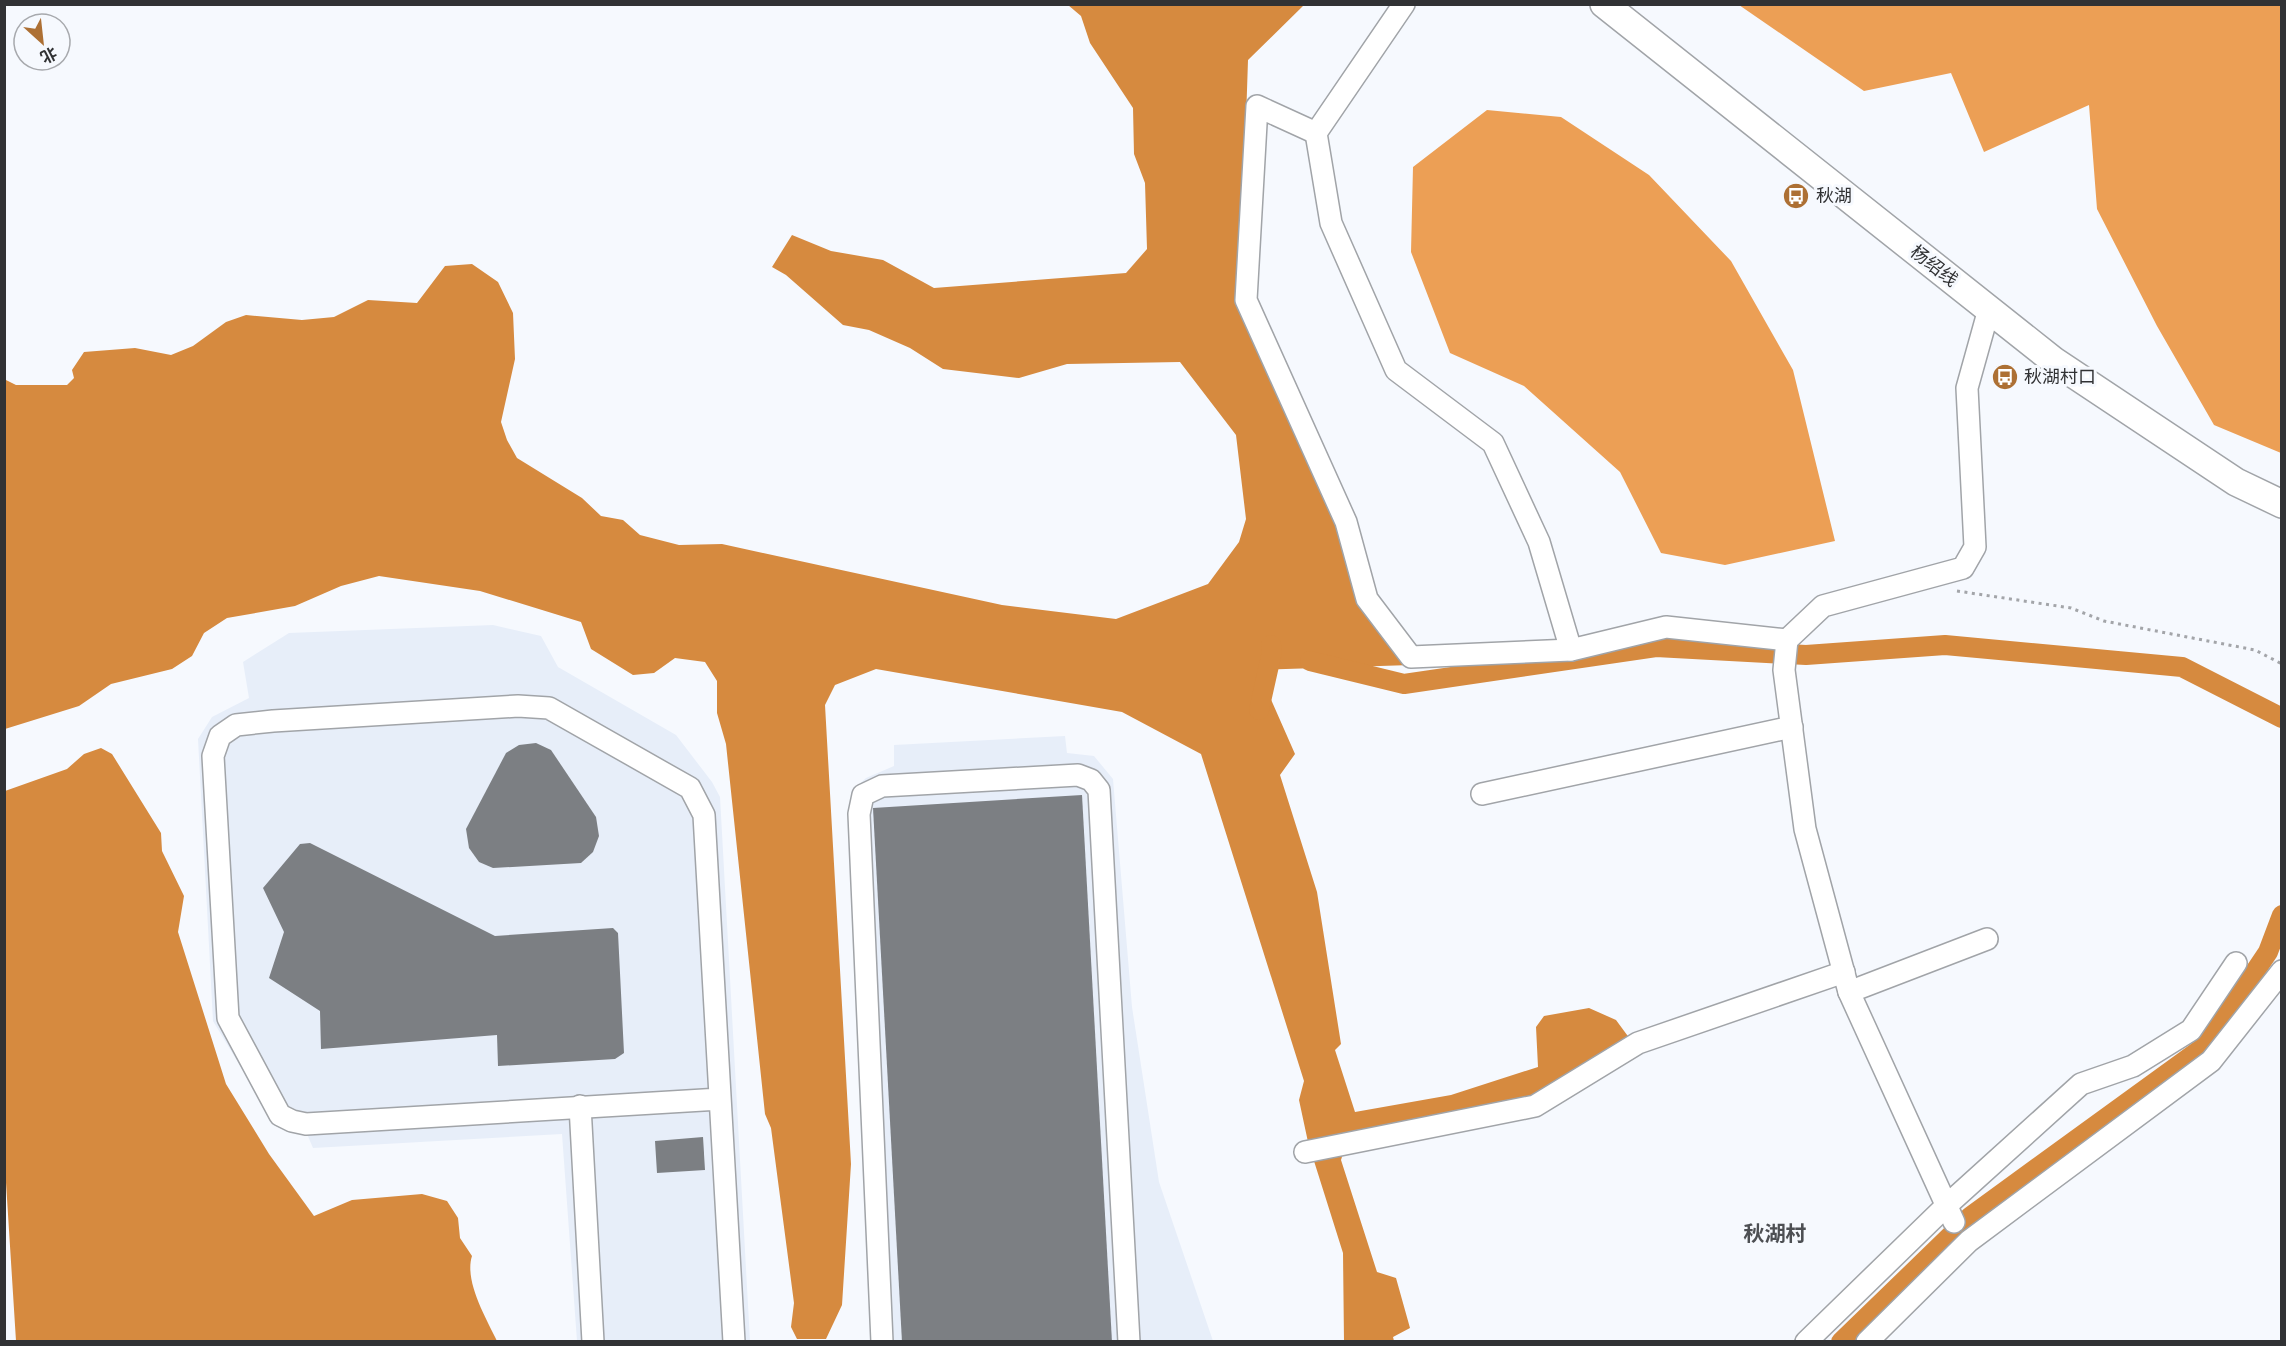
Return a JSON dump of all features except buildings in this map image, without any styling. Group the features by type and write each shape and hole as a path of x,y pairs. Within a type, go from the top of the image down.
{"main road":[{"name":"杨绍线","path":"1604,4 2054,361 2236,482 2282,504"}],"street":[{"path":"1404,4 1316,133 1331,223 1396,370 1493,443 1539,542 1571,650"},
{"path":"1316,133 1257,106 1246,300 1346,522 1367,599 1412,657 1571,650 1666,627 1787,640"},
{"path":"1950,1214 1847,982 1805,829 1784,670 1787,640 1822,606 1963,568 1975,547 1967,388 1989,309"},
{"path":"720,1099 306,1124 280,1115 228,1018 213,756 220,736 236,725 273,721 518,706 549,708 690,788 704,814 734,1341"},
{"path":"1482,794 1792,727"},
{"path":"882,1341 859,814 863,795 882,786 1078,775 1091,780 1099,790 1129,1341"},
{"path":"1305,1152 1535,1106 1638,1043 1988,939"},
{"path":"1806,1341 1950,1214 2081,1084 2133,1066 2191,1030 2236,963"},
{"path":"1867,1341 1969,1241 2211,1061 2282,971"},
{"path":"580,1107 593,1341"}],"path":[{"path":"1952,591 2071,608 2104,621 2255,650 2282,664"}],"shaded area":[{"path":"1068,5 1304,5 1248,60 1240,301 1343,523 1361,601 1411,665 1258,670 1295,754 1280,775 1317,892 1341,1044 1335,1050 1355,1112 1451,1095 1538,1067 1536,1027 1544,1016 1589,1008 1616,1020 1630,1039 1538,1097 1349,1135 1341,1160 1377,1272 1396,1278 1410,1328 1393,1337 1394,1341 1344,1341 1343,1253 1308,1142 1299,1100 1304,1081 1201,754 1122,712 876,669 835,685 825,705 851,1164 842,1305 826,1339 797,1339 791,1327 794,1303 771,1128 765,1114 726,744 717,713 717,681 705,662 675,658 654,673 633,675 591,649 581,622 480,591 379,576 341,586 295,606 227,618 204,633 192,656 172,669 111,684 79,706 5,729 4,379 16,385 67,385 74,378 72,370 84,352 135,348 171,355 193,346 226,322 246,315 302,320 334,317 368,300 417,303 445,266 472,264 498,282 513,313 515,359 501,422 507,440 517,458 582,498 601,516 623,520 640,535 679,545 722,544 1002,605 1116,619 1208,584 1239,542 1246,519 1236,435 1180,362 1067,364 1019,378 943,369 910,348 869,330 843,325 786,275 772,267 792,235 831,251 883,260 934,288 1126,273 1147,249 1145,183 1134,154 1133,108 1090,43 1081,16"},
{"path":"1739,5 2281,5 2281,453 2214,425 2157,326 2097,209 2089,105 1984,152 1951,73 1864,91"},
{"path":"1487,110 1561,117 1649,175 1731,261 1793,370 1835,541 1725,565 1661,553 1620,472 1524,386 1450,353 1411,252 1413,167"},
{"path":"493,625 541,636 558,667 676,735 712,782 720,797 750,1341 577,1341 562,1134 313,1148 307,1134 277,1127 213,1021 198,739 212,717 249,698 243,662 289,633"},
{"path":"1065,736 1067,753 1094,756 1113,779 1132,1007 1159,1182 1213,1341 872,1341 851,792 866,778 894,766 894,745"},
{"path":"101,748 112,754 161,833 162,851 184,896 178,932 226,1084 269,1154 314,1216 352,1200 422,1194 447,1201 458,1218 460,1238 472,1256 470,1266 473,1288 497,1341 16,1341 4,1151 5,791 67,769 84,754"}],"waterway":[{"path":"1259,710 1272,652 1271,645"},
{"path":"1310,661 1404,684 1656,647 1806,655 1945,645 2182,667 2282,718"},
{"path":"1841,1342 1971,1216 2205,1046 2268,952 2282,915"}],"place":[{"name":"秋湖","path":"1796,196"},
{"name":"秋湖村口","path":"2005,377"}],"district":[{"name":"秋湖村","path":"1775,1234"}]}
